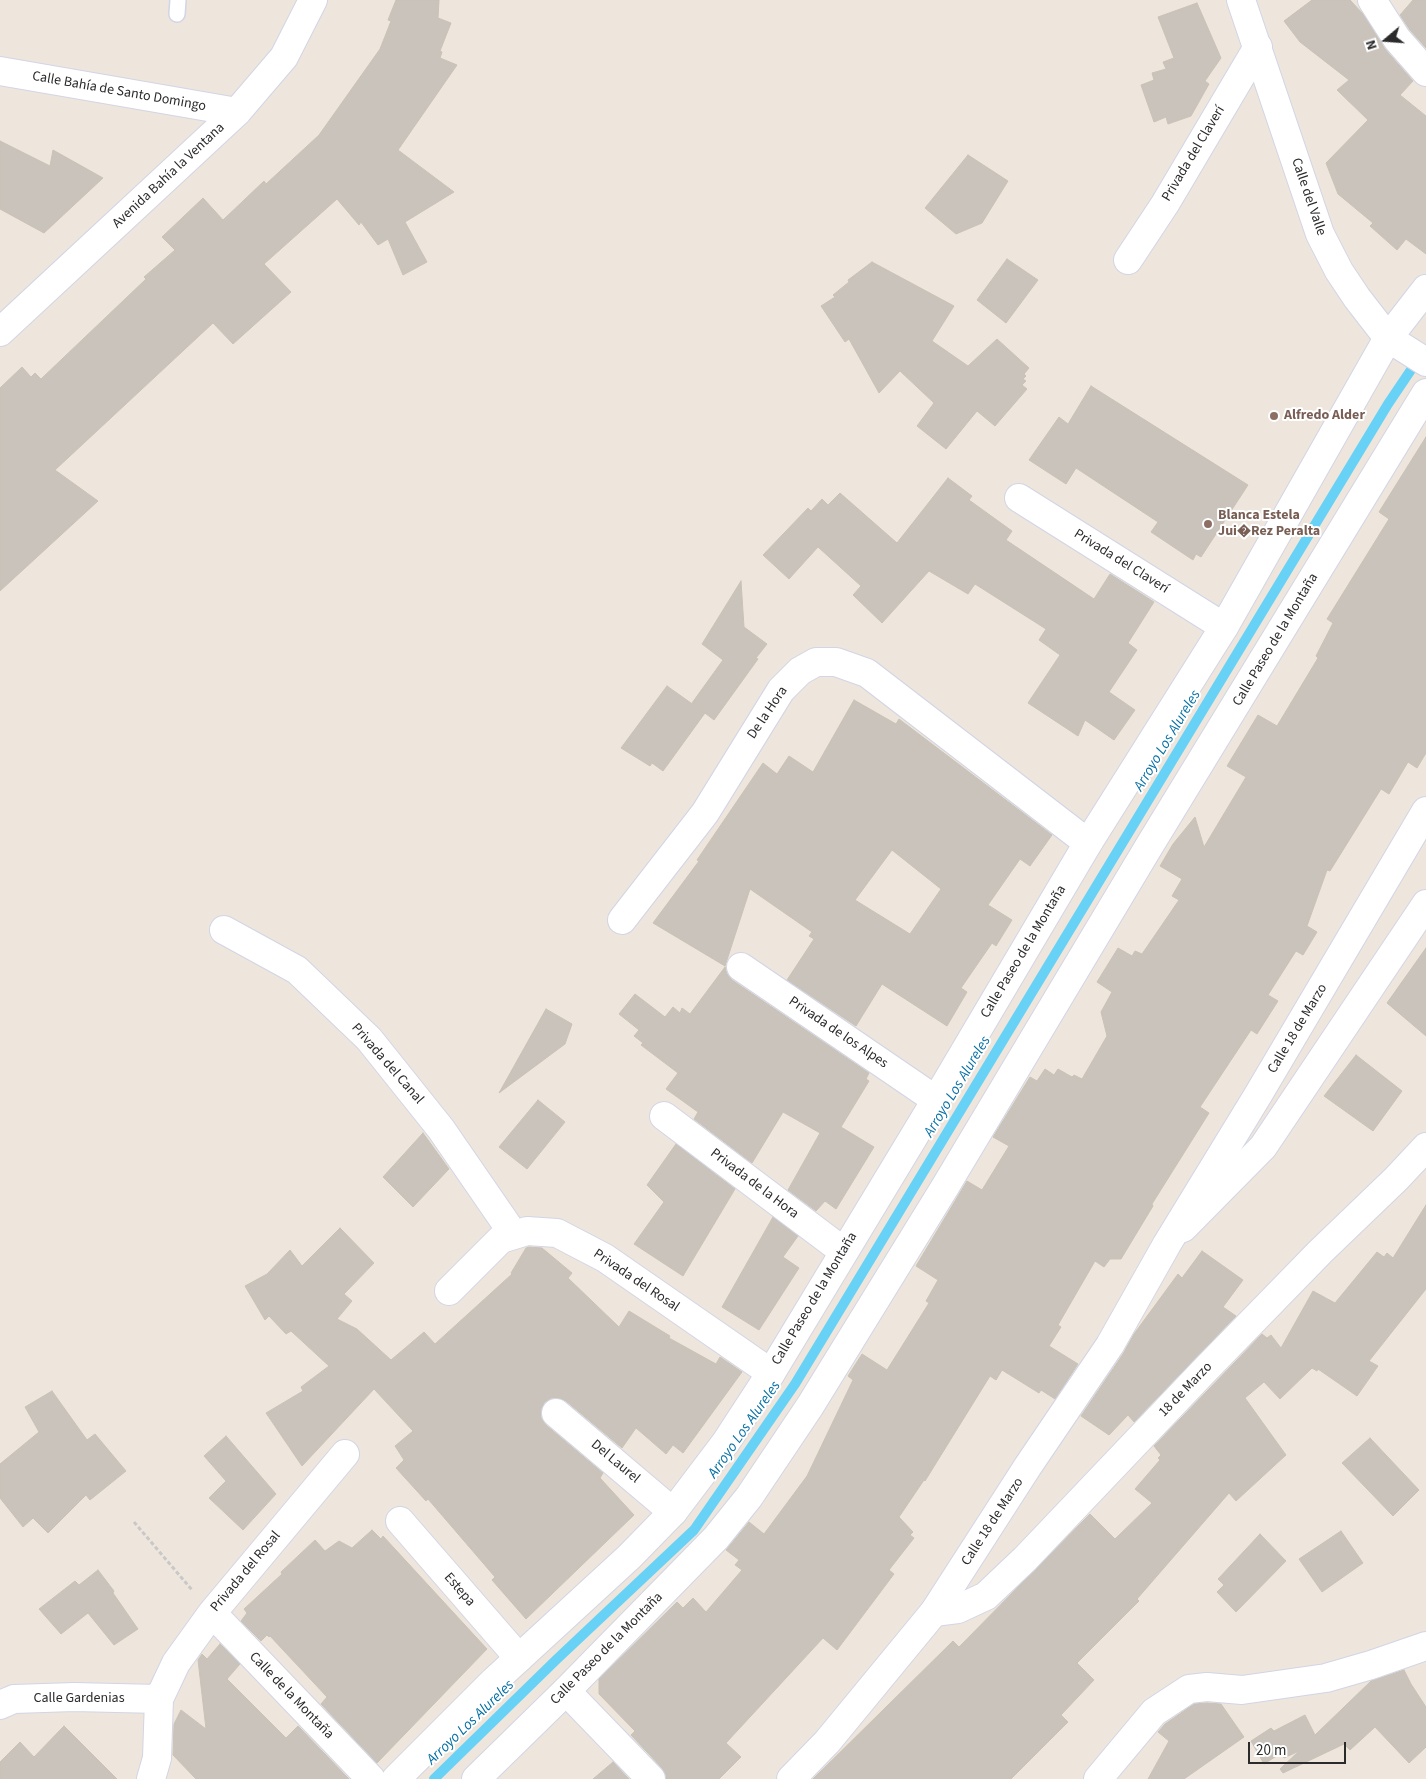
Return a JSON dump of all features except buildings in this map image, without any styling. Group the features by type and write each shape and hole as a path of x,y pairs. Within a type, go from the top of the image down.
{"street":[{"name":"Avenida Bahía la Ventana","path":"0,332 238,112 284,57 313,0"},
{"name":"Calle del Valle","path":"1241,0 1320,234 1339,271 1352,291 1395,342 1426,362"},
{"path":"1372,0 1397,39 1426,72"},
{"name":"Privada del Claverí","path":"1128,260 1164,204 1258,47"},
{"name":"Calle Bahía de Santo Domingo","path":"0,71 238,112"},
{"name":"Calle Paseo de la Montaña","path":"396,1779 519,1658 629,1557 673,1512 726,1442 936,1100 1088,843 1224,627 1426,289"},
{"name":"Calle Paseo de la Montaña","path":"476,1779 716,1538 749,1497 810,1406 945,1187 1148,848 1426,393"},
{"name":"Privada del Claverí","path":"1019,498 1224,627"},
{"name":"De la Hora","path":"622,920 705,813 780,690 800,671 816,662 836,662 867,673 1088,843"},
{"name":"Calle 18 de Marzo","path":"791,1779 827,1742 934,1612 1028,1466 1110,1345 1167,1244 1258,1095 1426,811"},
{"name":"Calle 18 de Marzo","path":"1167,1244 1262,1147 1426,904"},
{"name":"Privada del Canal","path":"224,930 297,970 369,1039 441,1129 514,1235"},
{"name":"Privada de los Alpes","path":"741,967 936,1100"},
{"name":"Privada de la Hora","path":"664,1116 843,1251"},
{"name":"18 de Marzo","path":"934,1612 958,1609 986,1596 1025,1559 1320,1252 1396,1180 1426,1147"},
{"name":"Privada del Rosal","path":"449,1291 501,1239 527,1230 557,1233 605,1258 770,1373"},
{"name":"Del Laurel","path":"556,1413 673,1512"},
{"name":"Privada del Rosal","path":"159,1699 176,1663 212,1613 345,1454"},
{"name":"Estepa","path":"400,1521 519,1658"},
{"name":"Calle de la Montaña","path":"212,1613 371,1779"},
{"path":"1098,1779 1154,1712 1189,1689 1208,1687 1242,1690 1326,1678 1426,1646"},
{"path":"566,1690 651,1779"},
{"name":"Calle Gardenias","path":"0,1705 14,1699 74,1697 159,1699"},
{"path":"151,1779 157,1758 159,1699"}],"path":[{"path":"134,1522 212,1613"}],"waterway":[{"name":"Arroyo Los Alureles","path":"434,1779 557,1659 694,1530 795,1384 1388,404 1419,358"}],"place":[{"name":"Alfredo Alder","path":"1274,416"},
{"name":"Blanca Estela Jui�Rez Peralta","path":"1208,524"}]}
